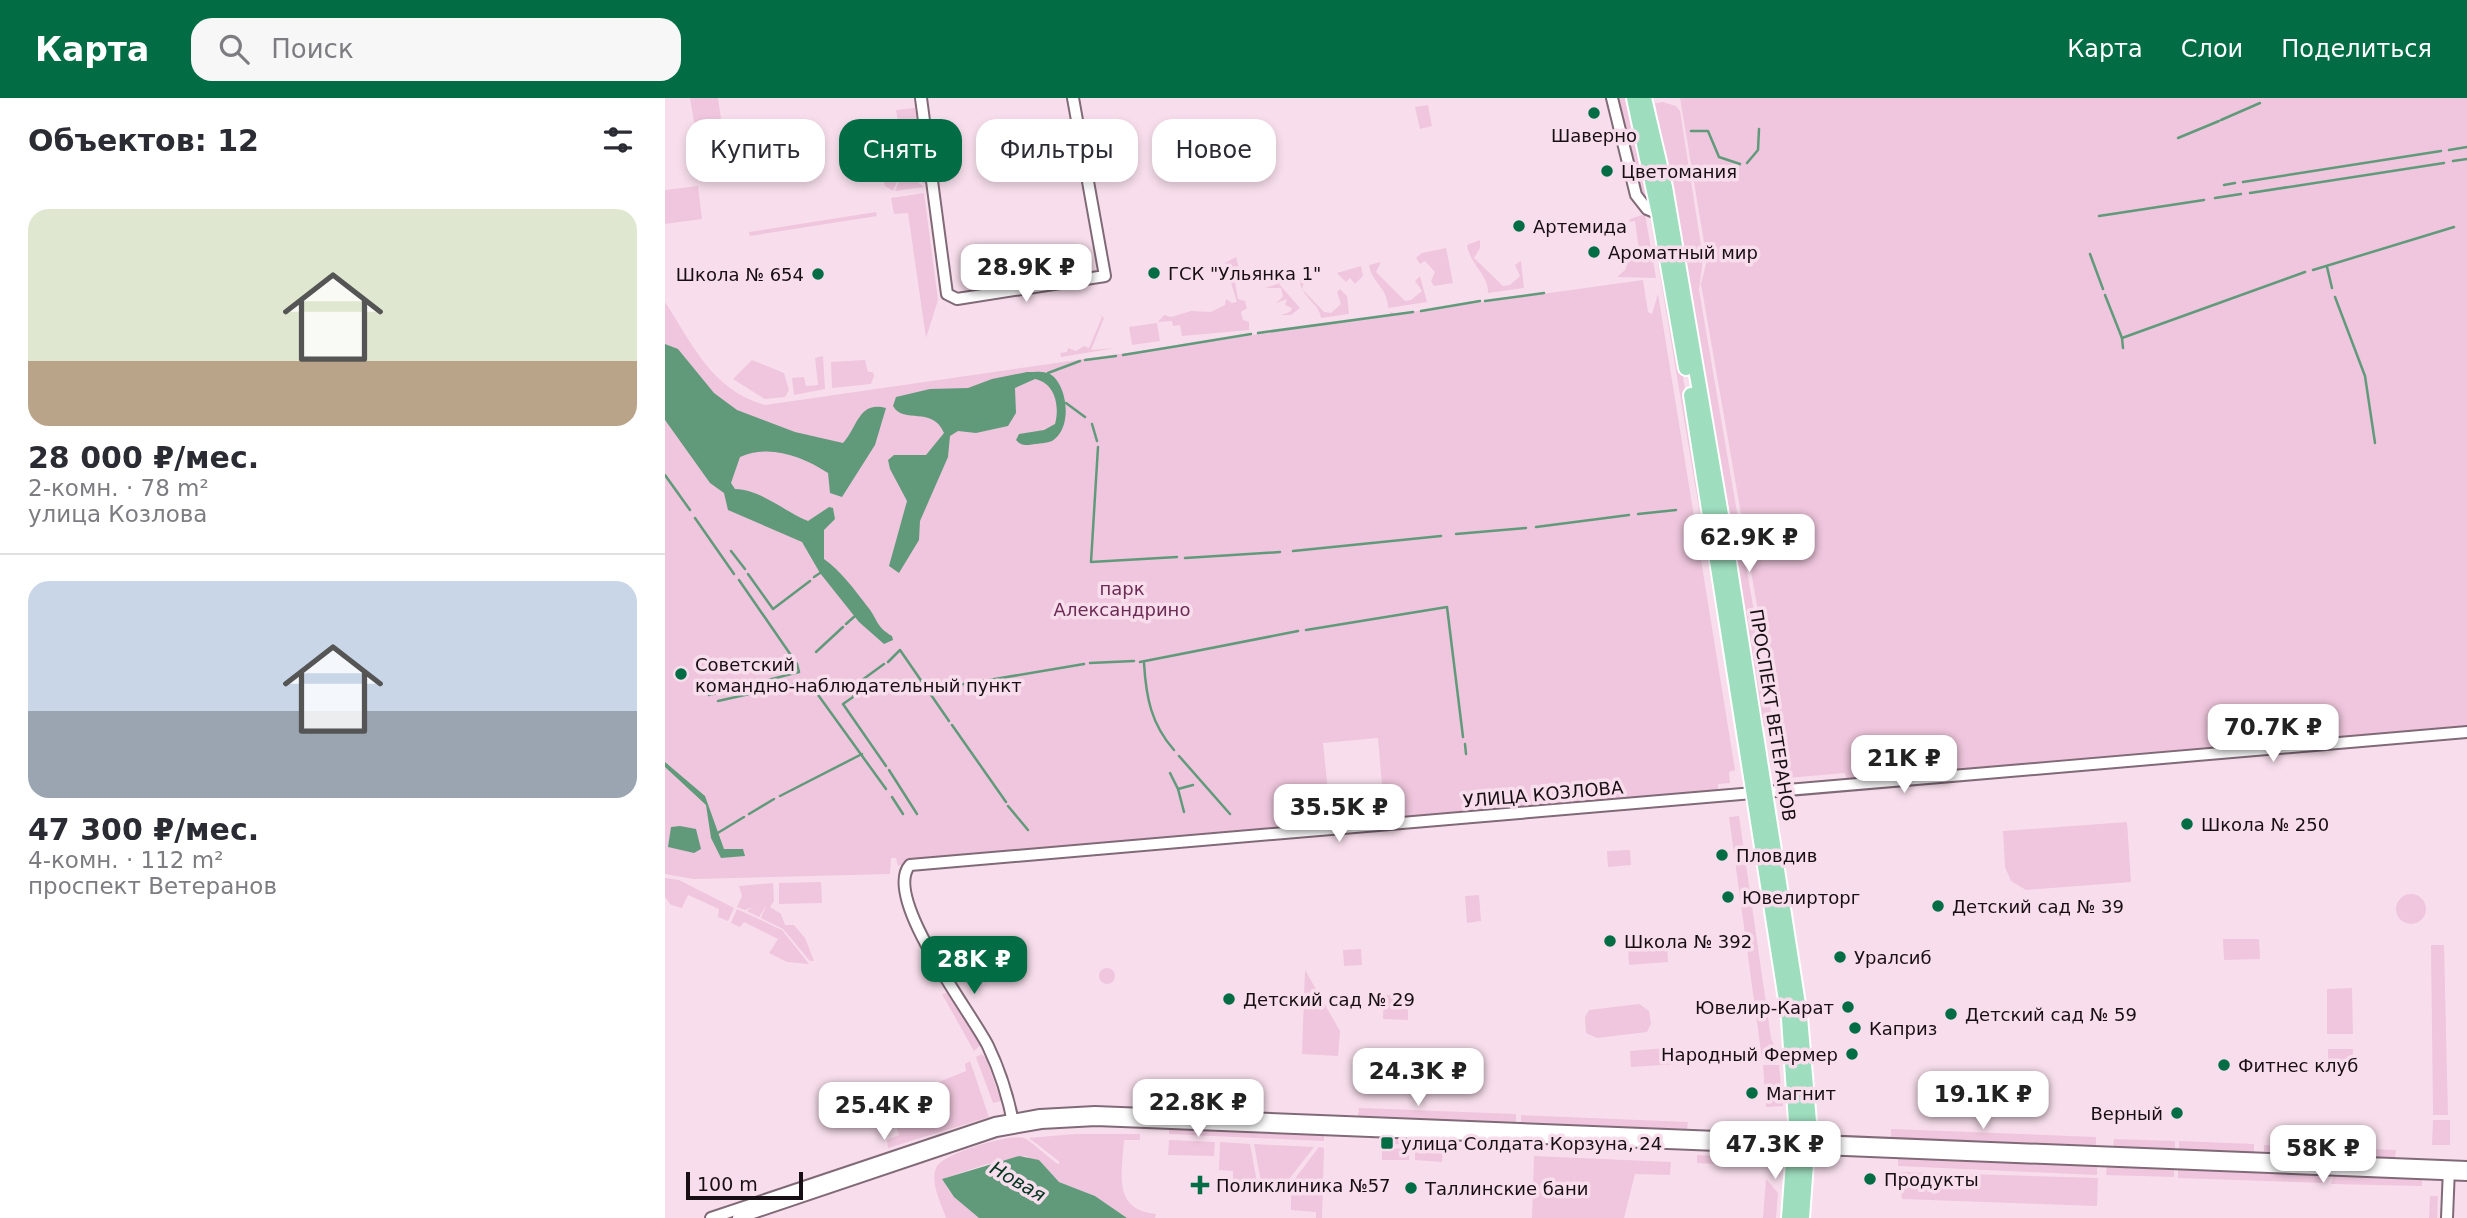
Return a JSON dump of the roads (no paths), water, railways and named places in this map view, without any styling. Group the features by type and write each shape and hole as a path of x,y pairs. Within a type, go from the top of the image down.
{"main road":[{"name":"ПРОСПЕКТ ВЕТЕРАНОВ","path":"1634,98 1659,214 1761,793"},
{"name":"ПРОСПЕКТ ВЕТЕРАНОВ","path":"1644,98 1665,187 1761,793 1794,1063 1801,1143 1802,1218"},
{"name":"ПРОСПЕКТ ВЕТЕРАНОВ","path":"1789,1218 1801,1143"}],"street":[{"path":"921,98 947,294 957,299 1105,276 1073,98"},
{"path":"1612,98 1636,195 1647,209 1659,214"},
{"name":"УЛИЦА КОЗЛОВА","path":"1013,1123 988,1045 930,954 908,897 905,872 910,865 2467,732"},
{"path":"711,1218 1013,1123 1124,1120 1801,1143 2449,1170 2467,1167"},
{"path":"738,1218 1013,1123"},
{"path":"2449,1170 2467,1175"},
{"path":"2447,1218 2449,1170"}],"water":[{"path":"665,344 678,349 714,393 737,410 795,432 843,443 864,412 870,408 886,408 875,445 842,497 830,493 828,473 807,461 774,452 751,453 740,457 731,483 735,489 754,493 808,521 829,507 833,508 835,519 824,530 824,559 847,581 893,640 884,644 859,622 820,573 802,542 728,510 724,493 710,483 665,420"},
{"path":"1027,372 1048,373 1059,383 1066,410 1063,428 1050,442 1023,445 1016,440 1019,434 1044,430 1055,424 1057,410 1054,396 1047,385 1035,379 1015,388 1016,413 1008,426 976,433 958,431 950,436 948,457 920,521 919,540 899,573 889,566 907,501 888,460 894,455 926,455 944,433 933,420 898,411 893,406 896,397 930,389 968,388 992,379"},
{"path":"665,762 705,796 724,849 743,849 745,856 721,858 711,838 706,805 665,767"},
{"path":"671,827 696,829 701,849 694,853 668,847"},
{"name":"Новая","path":"1019,1156 1039,1160 1059,1182 1095,1196 1127,1218 979,1218 954,1197 942,1179"}],"waterway":[{"path":"2221,120 2260,103"},
{"path":"2178,138 2219,121"},
{"path":"1747,163 1758,150 1759,129"},
{"path":"1691,131 1708,131 1719,157 1740,164"},
{"path":"2449,150 2467,147"},
{"path":"2243,182 2441,151"},
{"path":"2453,161 2467,159"},
{"path":"2250,193 2444,163"},
{"path":"2224,185 2235,183"},
{"path":"2215,198 2241,194"},
{"path":"2099,216 2204,200"},
{"path":"2313,270 2454,227"},
{"path":"2090,254 2103,289"},
{"path":"2327,267 2332,288"},
{"path":"2122,338 2305,272"},
{"path":"1485,301 1544,293"},
{"path":"2105,295 2122,338 2123,348"},
{"path":"2335,297 2365,376 2375,443"},
{"path":"1421,311 1480,301"},
{"path":"1258,333 1413,312"},
{"path":"1123,355 1251,334"},
{"path":"1085,360 1116,356"},
{"path":"1048,373 1080,361"},
{"path":"1066,403 1085,417"},
{"path":"1092,424 1097,441"},
{"path":"1098,447 1091,562 1177,557"},
{"path":"665,475 690,510"},
{"path":"1638,514 1676,510"},
{"path":"1536,527 1629,515"},
{"path":"695,518 734,574"},
{"path":"1456,534 1526,528"},
{"path":"1293,551 1441,536"},
{"path":"731,551 745,569"},
{"path":"1185,558 1280,552"},
{"path":"814,577 820,573"},
{"path":"748,574 773,609 810,581"},
{"path":"709,695 799,672 797,664 739,580"},
{"path":"1306,630 1447,607 1463,737"},
{"path":"846,624 855,616"},
{"path":"816,652 843,627"},
{"path":"1140,662 1298,631"},
{"path":"888,662 900,650 949,721"},
{"path":"1090,663 1134,661"},
{"path":"1144,663 1151,710 1160,730 1174,750"},
{"path":"884,664 858,683 853,697 843,704 886,766"},
{"path":"983,681 1084,664"},
{"path":"718,701 808,681 886,789"},
{"path":"929,691 974,682"},
{"path":"952,725 1006,802"},
{"path":"1465,744 1466,754"},
{"path":"780,796 862,754"},
{"path":"1179,756 1230,814"},
{"path":"889,770 917,814"},
{"path":"1170,773 1178,789"},
{"path":"1184,812 1178,789 1193,785"},
{"path":"892,797 903,814"},
{"path":"749,814 774,799"},
{"path":"1008,806 1028,830"},
{"path":"716,834 744,817"}],"place":[{"name":"Шаверно","path":"1594,113"},
{"name":"Цветомания","path":"1607,171"},
{"name":"Артемида","path":"1519,226"},
{"name":"Ароматный мир","path":"1594,252"},
{"name":"ГСК \"Ульянка 1\"","path":"1154,273"},
{"name":"Школа № 654","path":"818,274"},
{"name":"Советский командно-наблюдательный пункт","path":"681,674"},
{"name":"Школа № 250","path":"2187,824"},
{"name":"Пловдив","path":"1722,855"},
{"name":"Ювелирторг","path":"1728,897"},
{"name":"Детский сад № 39","path":"1938,906"},
{"name":"Школа № 392","path":"1610,941"},
{"name":"Уралсиб","path":"1840,957"},
{"name":"Детский сад № 29","path":"1229,999"},
{"name":"Ювелир-Карат","path":"1848,1007"},
{"name":"Детский сад № 59","path":"1951,1014"},
{"name":"Каприз","path":"1855,1028"},
{"name":"Народный Фермер","path":"1852,1054"},
{"name":"Фитнес клуб","path":"2224,1065"},
{"name":"Магнит","path":"1752,1093"},
{"name":"Верный","path":"2177,1113"},
{"name":"улица Солдата Корзуна, 24","path":"1387,1143"},
{"name":"Продукты","path":"1870,1179"},
{"name":"Поликлиника №57","path":"1200,1185"},
{"name":"Таллинские бани","path":"1411,1188"}],"park label":[{"name":"парк Александрино","path":"1122,598"}]}
